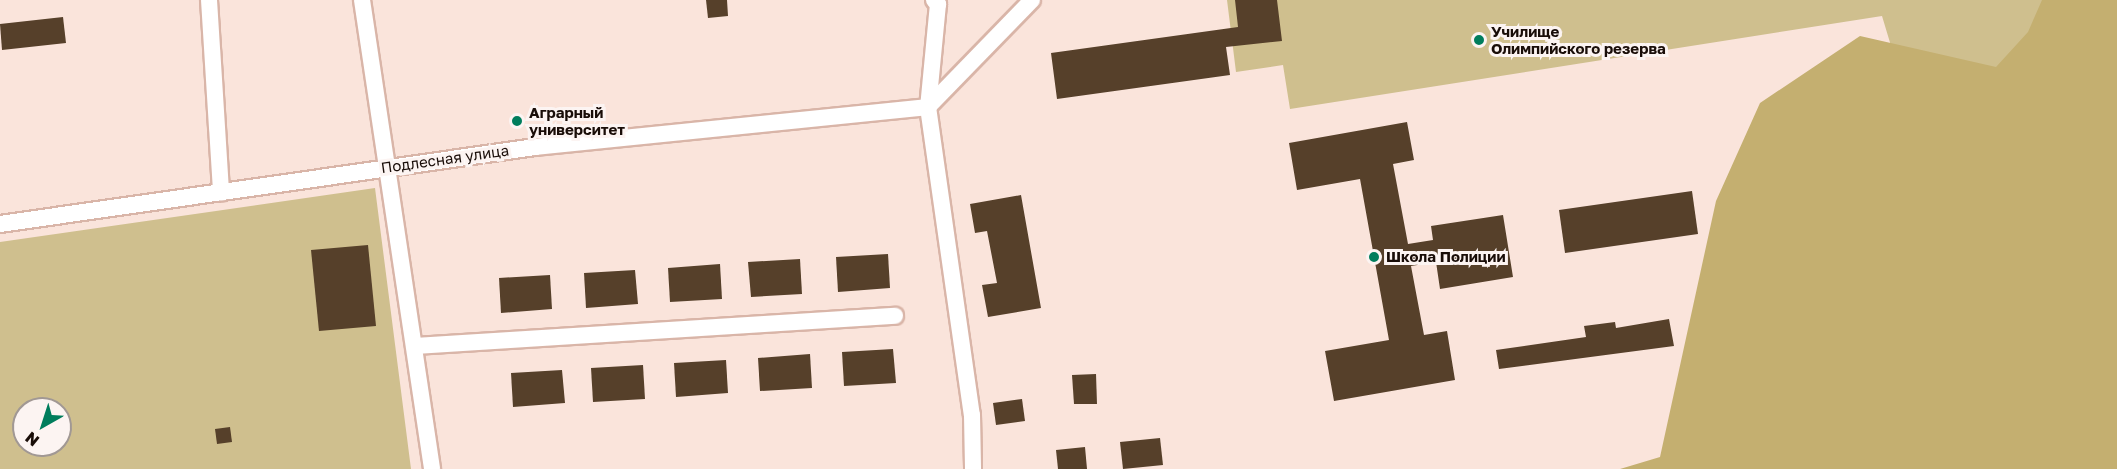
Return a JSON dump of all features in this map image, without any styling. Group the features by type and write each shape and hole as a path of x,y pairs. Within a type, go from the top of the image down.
{"street":[{"path":"209,0 221,193"},
{"path":"362,0 432,469"},
{"path":"934,0 939,4 928,107 972,415 974,469"},
{"path":"928,107 1032,0"},
{"name":"Подлесная улица","path":"0,224 535,147 928,107"},
{"path":"415,346 895,316"}],"shaded area":[{"name":"Училище Олимпийского резерва","path":"1227,0 2117,0 2117,12 1910,109 1882,16 1290,109 1283,65 1236,72"},
{"path":"2042,0 2117,0 2117,469 1620,469 1660,457 1716,201 1760,103 1860,36 1996,67 2028,32"},
{"path":"375,188 411,469 0,469 0,242"}],"building":[{"path":"706,0 727,0 728,16 708,18"},
{"path":"1235,0 1277,0 1282,41 1226,47 1230,75 1057,99 1051,53 1238,27"},
{"path":"63,17 66,43 2,50 0,24"},
{"path":"1407,122 1414,160 1393,164 1408,244 1433,240 1431,226 1503,215 1513,277 1440,289 1436,262 1411,266 1424,335 1447,331 1455,380 1334,401 1325,351 1389,340 1360,179 1297,190 1289,143"},
{"path":"1692,191 1698,234 1565,253 1559,210"},
{"path":"1021,195 1041,308 988,317 982,285 997,283 987,231 975,233 970,204"},
{"path":"368,245 376,326 319,331 311,250"},
{"path":"888,254 890,288 838,292 836,257"},
{"path":"800,259 802,294 751,297 748,262"},
{"path":"720,264 722,299 670,302 668,268"},
{"path":"635,270 638,304 586,308 584,273"},
{"path":"550,275 552,309 501,313 499,278"},
{"path":"1669,319 1674,346 1499,369 1496,350 1586,337 1584,326 1615,322 1616,328"},
{"path":"893,349 896,383 844,386 842,352"},
{"path":"810,354 812,388 760,391 758,358"},
{"path":"726,360 728,393 676,397 674,363"},
{"path":"643,365 645,399 593,402 591,368"},
{"path":"562,370 565,403 513,407 511,373"},
{"path":"1096,374 1097,404 1074,404 1072,375"},
{"path":"1022,399 1025,421 996,425 993,403"},
{"path":"230,427 232,442 217,444 215,429"},
{"path":"1160,438 1163,465 1123,469 1120,442"},
{"path":"1085,447 1087,469 1058,469 1056,450"}],"place":[{"name":"Училище Олимпийского резерва","path":"1479,40"},
{"name":"Аграрный университет","path":"517,121"},
{"name":"Школа Полиции","path":"1374,257"}]}
